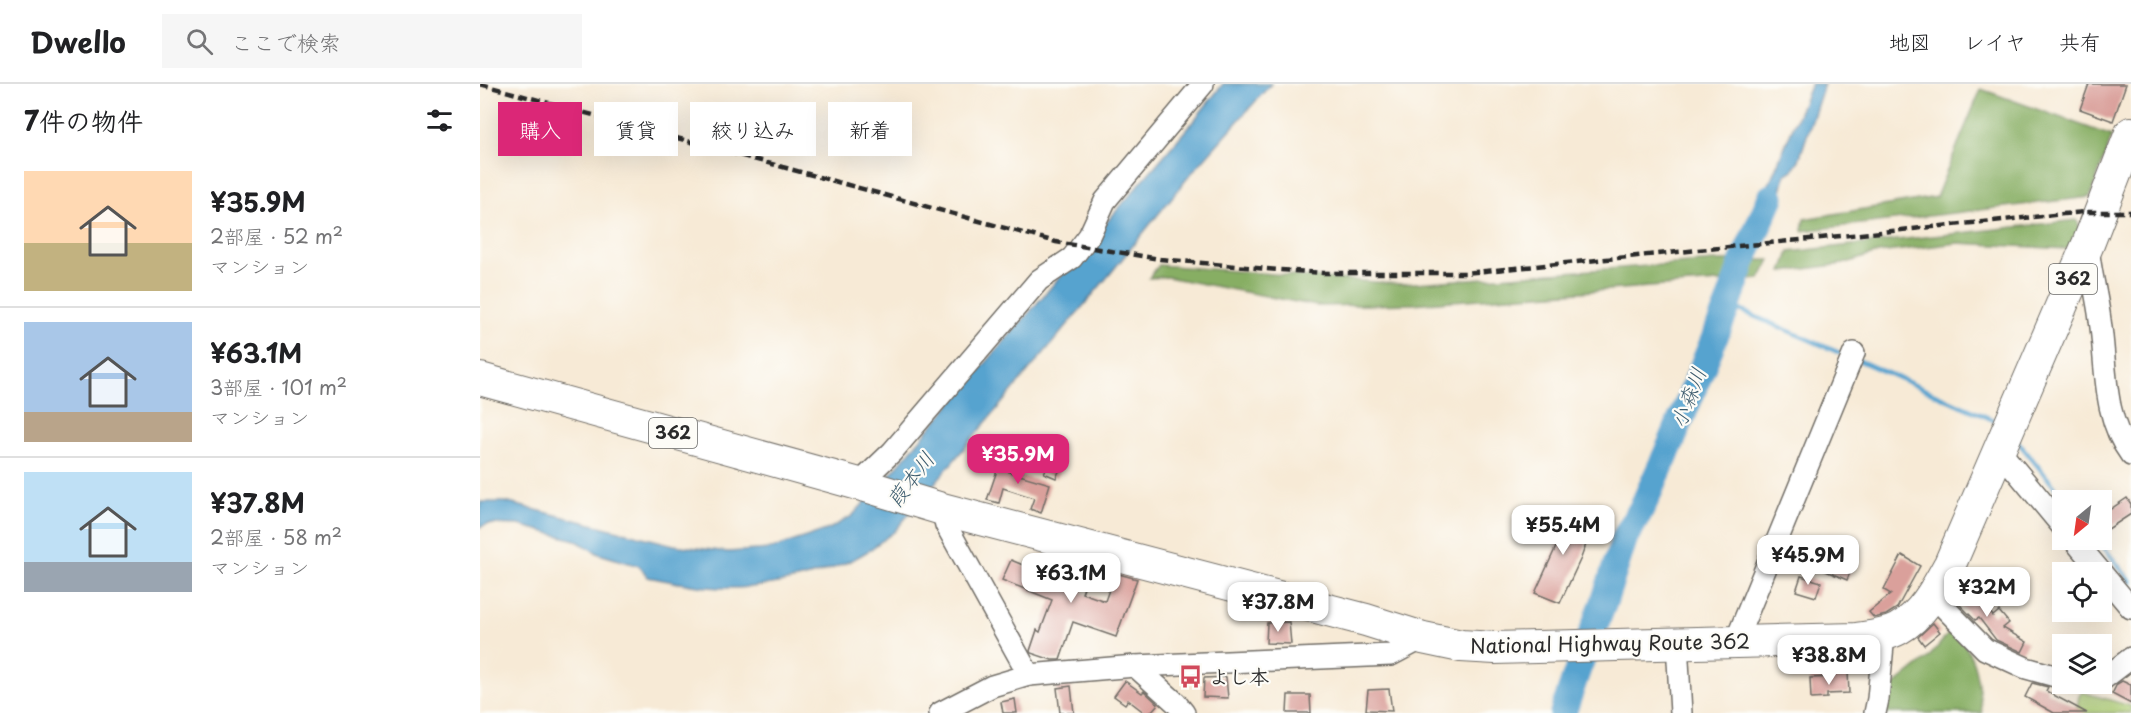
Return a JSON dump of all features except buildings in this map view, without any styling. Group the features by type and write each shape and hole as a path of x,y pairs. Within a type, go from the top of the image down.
{"highway":[{"name":"National Highway Route 362","path":"480,380 937,507 1366,620 1423,638 1461,646 1569,647 1856,639 1898,629 1933,596 1950,564 2088,244 2131,133"}],"street":[{"path":"864,485 868,475 892,452 1039,280 1072,258 1089,236 1105,201 1203,84"},
{"path":"2088,244 2103,342 2109,406 2113,424 2131,455"},
{"path":"1735,643 1852,359"},
{"path":"2003,438 2052,511"},
{"path":"937,507 1029,675"},
{"path":"2082,550 2131,608"},
{"path":"1933,596 1986,649 2026,668 2052,675"},
{"path":"1875,713 1884,634"},
{"path":"940,713 992,686 1029,675 1135,666 1392,655 1423,638"},
{"path":"1677,643 1681,713"},
{"path":"2112,672 2131,658"},
{"path":"1135,666 1184,713"}],"green space":[{"path":"1981,89 2112,136 2090,197 1802,231 1804,219 1936,197"},
{"path":"2077,220 2081,233 2068,249 1957,243 1878,253 1843,264 1782,272 1789,252"},
{"path":"1770,260 1760,279 1411,304 1317,306 1167,277 1149,278 1159,265 1401,284 1716,261"},
{"path":"1953,628 1972,659 1982,713 1881,713 1892,687 1929,657"},
{"path":"2089,694 2131,706 2131,713 2076,713 2079,696"}],"water":[{"name":"葭本川","path":"1223,84 1271,84 1190,175 894,532 868,551 832,568 790,581 747,587 707,587 648,577 639,566 599,554 575,540 519,525 488,524 480,527 480,502 505,502 674,545 728,552 771,549 829,529 852,516"},
{"path":"1811,84 1824,84 1799,160 1793,170 1785,175 1776,211 1758,236 1753,222"}],"waterway":[{"name":"小森川","path":"1563,713 1625,537 1642,508 1672,441 1728,305 1743,261 1771,197"},
{"path":"1728,305 1847,356"},
{"path":"1858,360 1998,422"},
{"path":"2015,438 2057,490"},
{"path":"2106,550 2131,582"}],"railway":[{"path":"480,84 1056,242 1160,259 1267,269 1323,273 1465,273 2084,212 2131,212"}],"place":[{"name":"よし本","path":"1191,677"}]}
